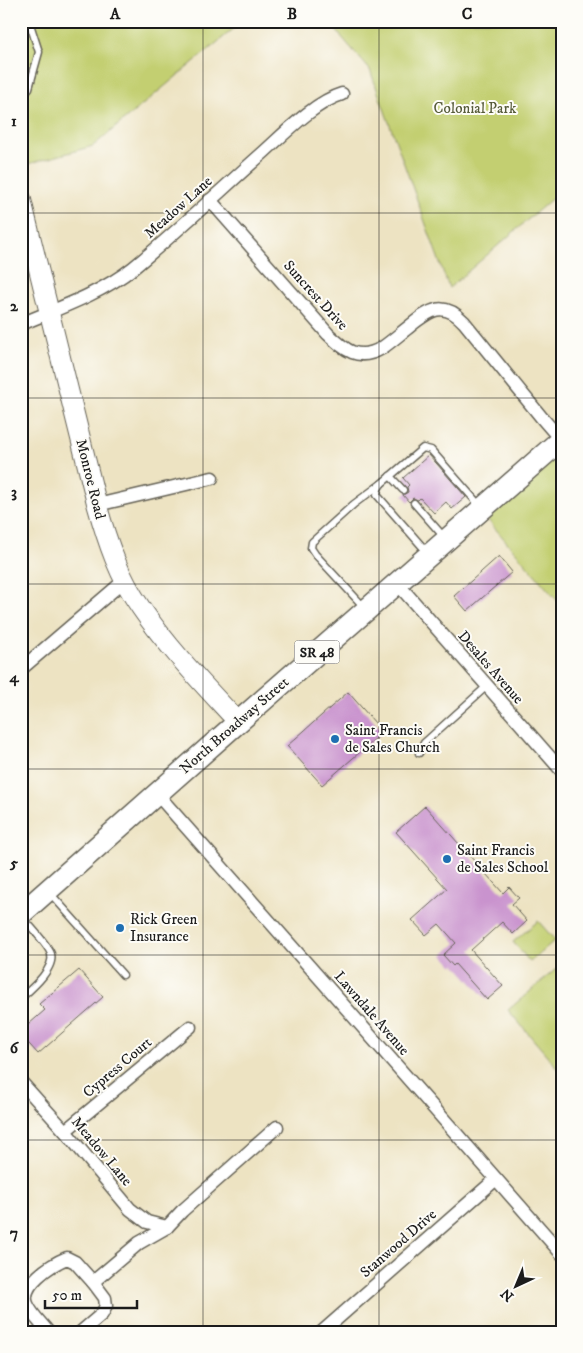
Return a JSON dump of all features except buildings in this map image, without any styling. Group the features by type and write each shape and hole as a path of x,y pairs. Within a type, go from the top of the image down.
{"main road":[{"name":"North Broadway Street","path":"21,915 156,794 561,439"}],"street":[{"name":"Meadow Lane","path":"21,324 78,300 113,281 130,269 160,246 297,123 326,100 342,94"},
{"name":"Monroe Road","path":"21,198 97,505 104,531 118,566 140,606 168,644 238,722"},
{"name":"Suncrest Drive","path":"210,200 321,326 341,346 357,354 375,352 425,313 446,309 451,311 464,322 561,439"},
{"path":"97,505 212,478"},
{"path":"21,669 125,580"},
{"name":"Desales Avenue","path":"397,583 562,771"},
{"name":"Lawndale Avenue","path":"156,794 562,1254"},
{"name":"Cypress Court","path":"65,1131 190,1027"},
{"name":"Meadow Lane","path":"21,1083 65,1131 130,1209 147,1222 168,1227"},
{"path":"93,1282 139,1242 168,1227 182,1211 277,1127"},
{"name":"Stanwood Drive","path":"322,1332 496,1179"},
{"path":"48,1332 24,1301 30,1285 36,1278 58,1261 67,1258 75,1262 106,1298 106,1306 102,1314 81,1332"}],"lane":[{"path":"21,97 29,88 39,52 29,21"},
{"path":"367,609 315,554 312,548 312,542 354,504 426,447 431,450 482,509"},
{"path":"390,476 403,490"},
{"path":"381,484 377,494 429,555"},
{"path":"414,503 447,540"},
{"path":"419,753 424,743 487,686"},
{"path":"48,890 123,975"},
{"path":"21,915 51,954 48,970 21,998"}],"green space":[{"path":"21,21 243,21 93,146 21,166"},
{"name":"Colonial Park","path":"328,21 562,21 562,190 449,288 370,70"},
{"path":"562,439 562,606 480,511"},
{"path":"538,921 555,940 530,962 513,942"},
{"path":"562,964 562,1073 508,1010"}],"place":[{"name":"Saint Francis de Sales Church","path":"335,739"},
{"name":"Saint Francis de Sales School","path":"447,859"},
{"name":"Rick Green Insurance","path":"120,928"}]}
